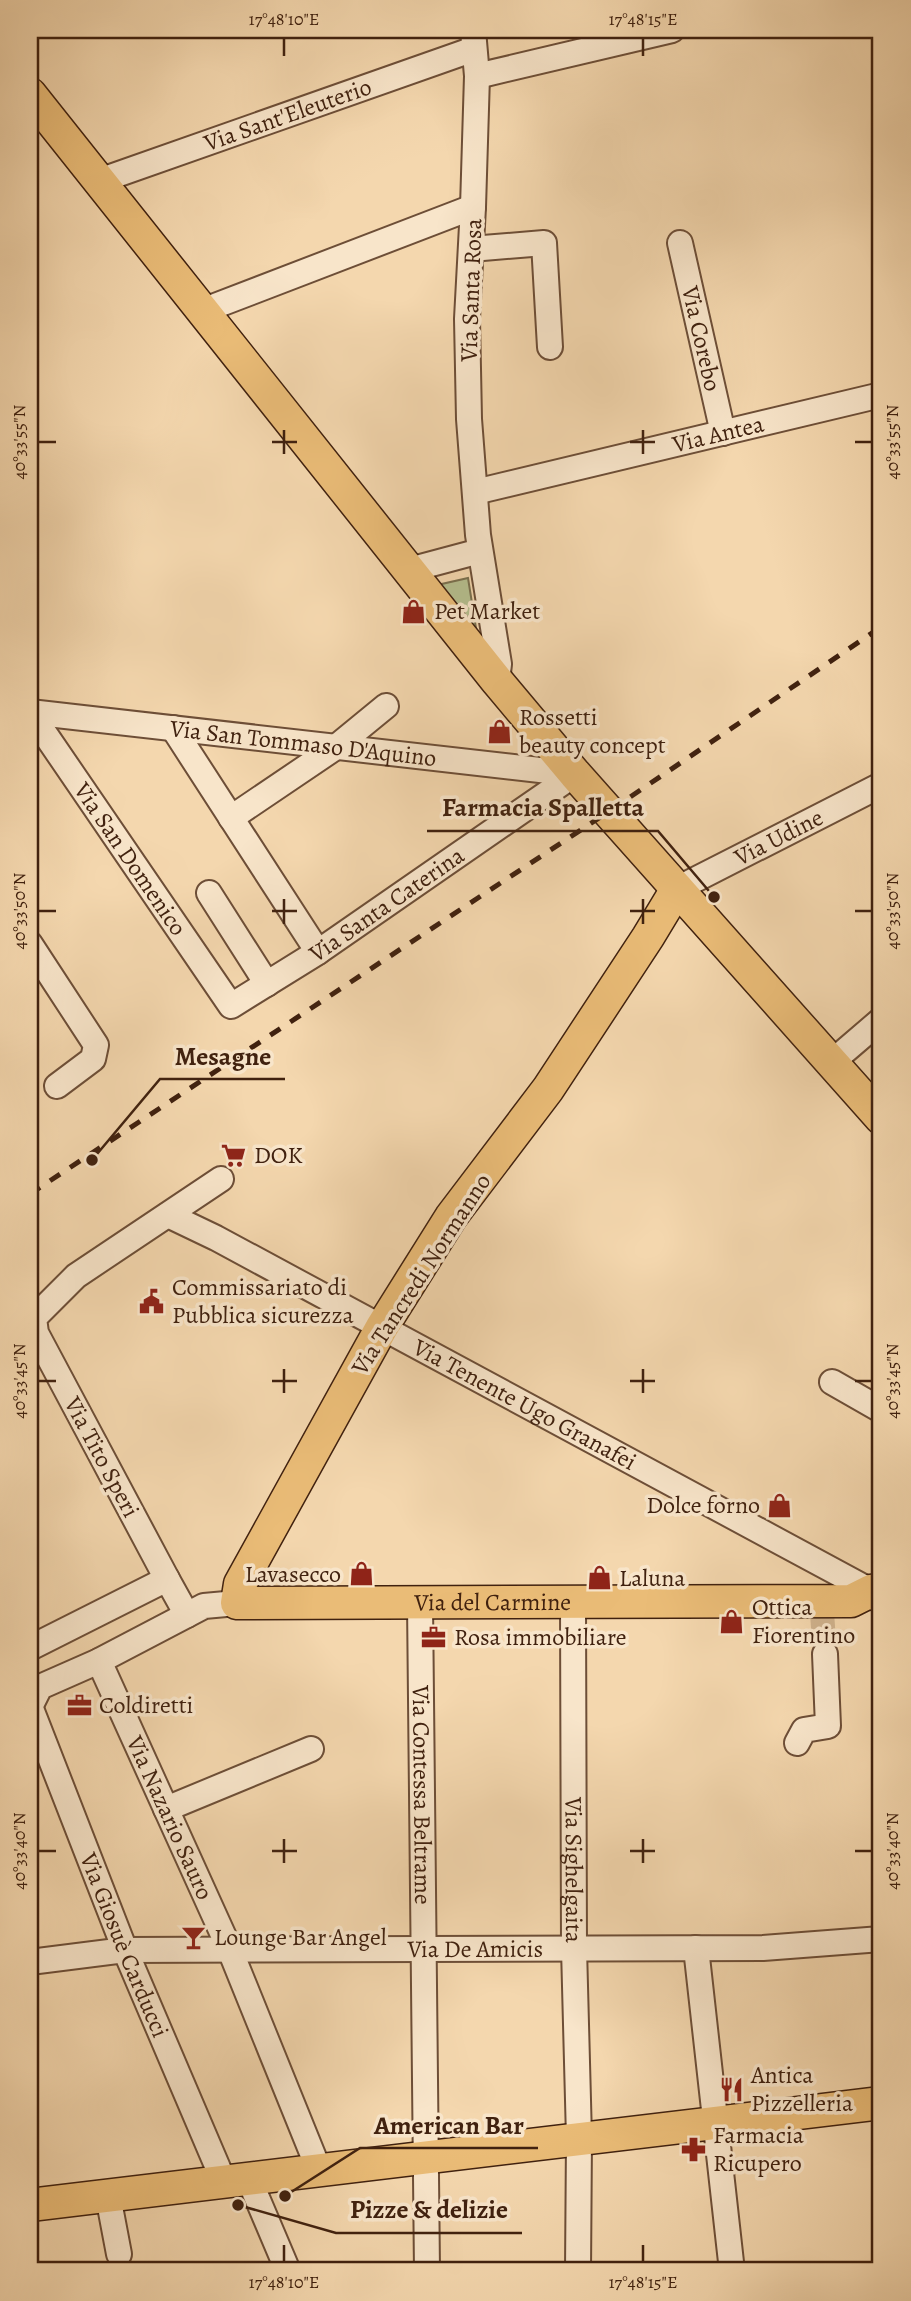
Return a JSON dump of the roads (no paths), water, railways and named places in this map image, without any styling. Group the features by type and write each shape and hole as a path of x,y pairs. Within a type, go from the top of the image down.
{"main road":[{"path":"30,94 497,681 575,774 881,1118"},
{"name":"Via Tancredi Normanno","path":"237,1603 240,1584 382,1327 451,1217 548,1089 677,889"},
{"name":"Via del Carmine","path":"237,1603 573,1602 822,1607 876,1594"},
{"path":"30,2205 881,2103"}],"street":[{"path":"477,75 671,30"},
{"name":"Via Santa Rosa","path":"474,39 477,75 467,319 469,419 480,551 499,664 497,681"},
{"name":"Via Sant'Eleuterio","path":"99,181 474,39"},
{"path":"202,310 473,207"},
{"path":"471,249 544,243 550,347"},
{"name":"Via Corebo","path":"680,243 723,433"},
{"name":"Via Antea","path":"475,492 881,395"},
{"path":"409,570 480,551"},
{"path":"231,818 336,747 386,706"},
{"name":"Via San Tommaso D'Aquino","path":"30,712 575,774"},
{"name":"Via San Domenico","path":"30,712 231,1006"},
{"path":"173,728 318,952"},
{"name":"Via Santa Caterina","path":"231,1006 318,952 575,774"},
{"name":"Via Udine","path":"677,889 881,785"},
{"path":"209,893 267,984"},
{"path":"30,944 96,1045 93,1059 57,1086"},
{"path":"832,1062 881,1020"},
{"name":"Via Tito Speri","path":"167,1579 36,1334 34,1318 76,1276 221,1179"},
{"name":"Via Tenente Ugo Granafei","path":"168,1215 382,1327 876,1594"},
{"path":"832,1382 881,1409"},
{"path":"30,1648 167,1579 187,1615"},
{"name":"Via Sighelgaita","path":"573,1602 578,2271"},
{"path":"30,1707 40,1687 99,1661 204,1606 237,1603"},
{"name":"Via Contessa Beltrame","path":"420,1603 427,2271"},
{"path":"797,1743 804,1730 828,1726 825,1654"},
{"name":"Via Nazario Sauro","path":"99,1661 230,1950 319,2170"},
{"name":"Via Giosuè Carducci","path":"30,1707 125,1950 236,2180 288,2271"},
{"path":"166,1809 311,1749"},
{"name":"Via De Amicis","path":"30,1962 125,1950 763,1948 881,1939"},
{"path":"696,1948 732,2271"},
{"path":"108,2196 120,2254"}],"tunnel":[{"path":"822,1613 825,1654"}],"railway":[{"path":"30,1194 608,812 881,627"}],"place":[{"name":"Pet Market","path":"414,611"},
{"name":"Rossetti beauty concept","path":"499,731"},
{"name":"Farmacia Spalletta","path":"714,897"},
{"name":"DOK","path":"234,1155"},
{"name":"Mesagne","path":"92,1160"},
{"name":"Commissariato di Pubblica sicurezza","path":"152,1301"},
{"name":"Dolce forno","path":"780,1505"},
{"name":"Lavasecco","path":"361,1574"},
{"name":"Laluna","path":"599,1578"},
{"name":"Ottica Fiorentino","path":"732,1621"},
{"name":"Rosa immobiliare","path":"434,1637"},
{"name":"Coldiretti","path":"79,1705"},
{"name":"Lounge Bar Angel","path":"194,1937"},
{"name":"Antica Pizzelleria","path":"731,2089"},
{"name":"Farmacia Ricupero","path":"693,2149"},
{"name":"American Bar","path":"285,2196"},
{"name":"Pizze & delizie","path":"238,2205"}]}
